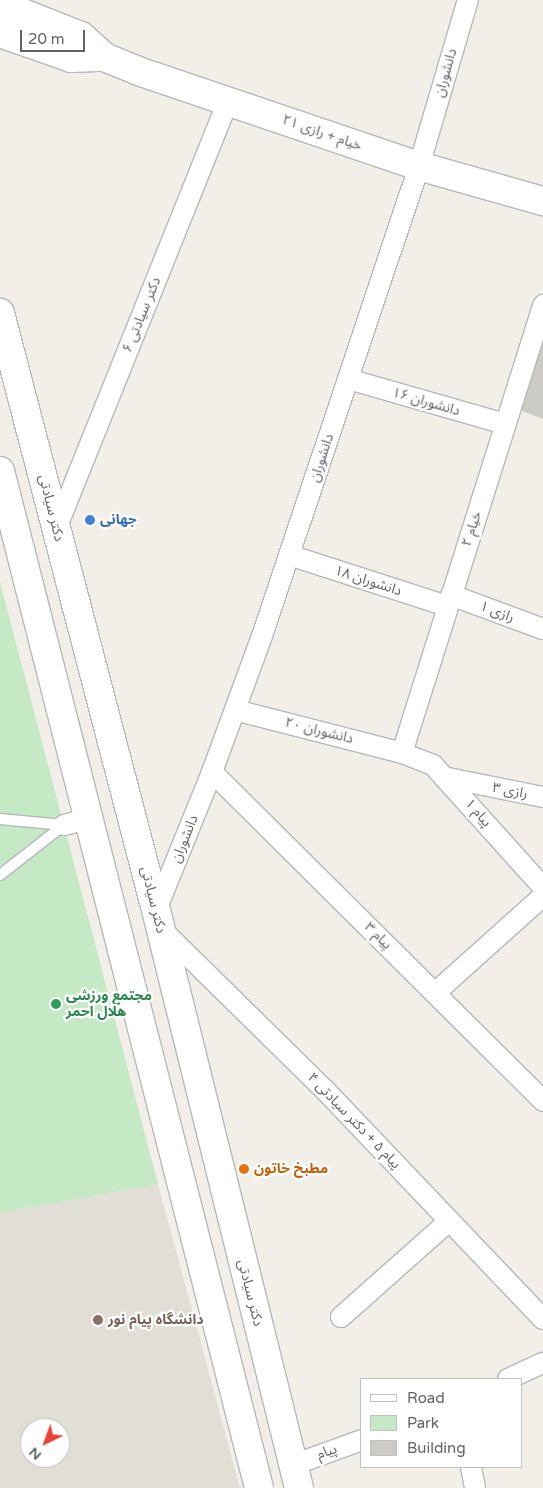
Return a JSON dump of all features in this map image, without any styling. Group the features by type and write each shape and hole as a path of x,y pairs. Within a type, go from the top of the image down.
{"street":[{"name":"دانشوران","path":"158,919 235,710 289,555 419,166 468,0"},
{"name":"خیام + رازی ۲۱","path":"0,4 81,36 104,57"},
{"name":"خیام + رازی ۲۱","path":"0,32 71,58 104,57 228,102 419,166 543,201"},
{"path":"0,37 34,43"},
{"name":"دکتر سیادتی ۶","path":"56,529 228,102"},
{"name":"خیام ۲","path":"402,753 543,305"},
{"name":"دکتر سیادتی","path":"0,313 158,919 296,1476"},
{"name":"دانشوران ۱۶","path":"348,379 505,424"},
{"path":"0,471 76,822 178,1175 259,1488"},
{"name":"دانشوران ۱۸","path":"289,555 449,600"},
{"name":"رازی ۱","path":"449,600 543,629"},
{"name":"دانشوران ۲۰","path":"235,710 402,753"},
{"name":"پیام ۱","path":"402,753 433,765 448,778 543,887"},
{"name":"پیام ۳","path":"212,772 543,1101"},
{"name":"رازی ۳","path":"448,778 543,797"},
{"path":"435,993 543,896"},
{"name":"پیام ۵ + دکتر سیادتی ۴","path":"158,919 323,1088 543,1319"},
{"path":"178,1175 219,1164"},
{"path":"341,1317 449,1221"},
{"path":"511,1378 542,1366"},
{"name":"پیام","path":"296,1476 360,1441"},
{"path":"471,1468 475,1488"}],"lane":[{"path":"0,819 76,822"},
{"path":"0,875 76,822"}],"shaded area":[{"name":"دانشگاه پیام نور","path":"158,1184 240,1488 0,1488 0,1213"}],"green space":[{"name":"مجتمع ورزشی هلال احمر","path":"0,582 158,1184 0,1213"}],"building":[{"path":"543,342 543,419 520,410"}],"place":[{"name":"جهانی","path":"90,520"},
{"name":"مجتمع ورزشی هلال احمر","path":"56,1004"},
{"name":"مطبخ خاتون","path":"244,1169"},
{"name":"دانشگاه پیام نور","path":"98,1320"}]}
